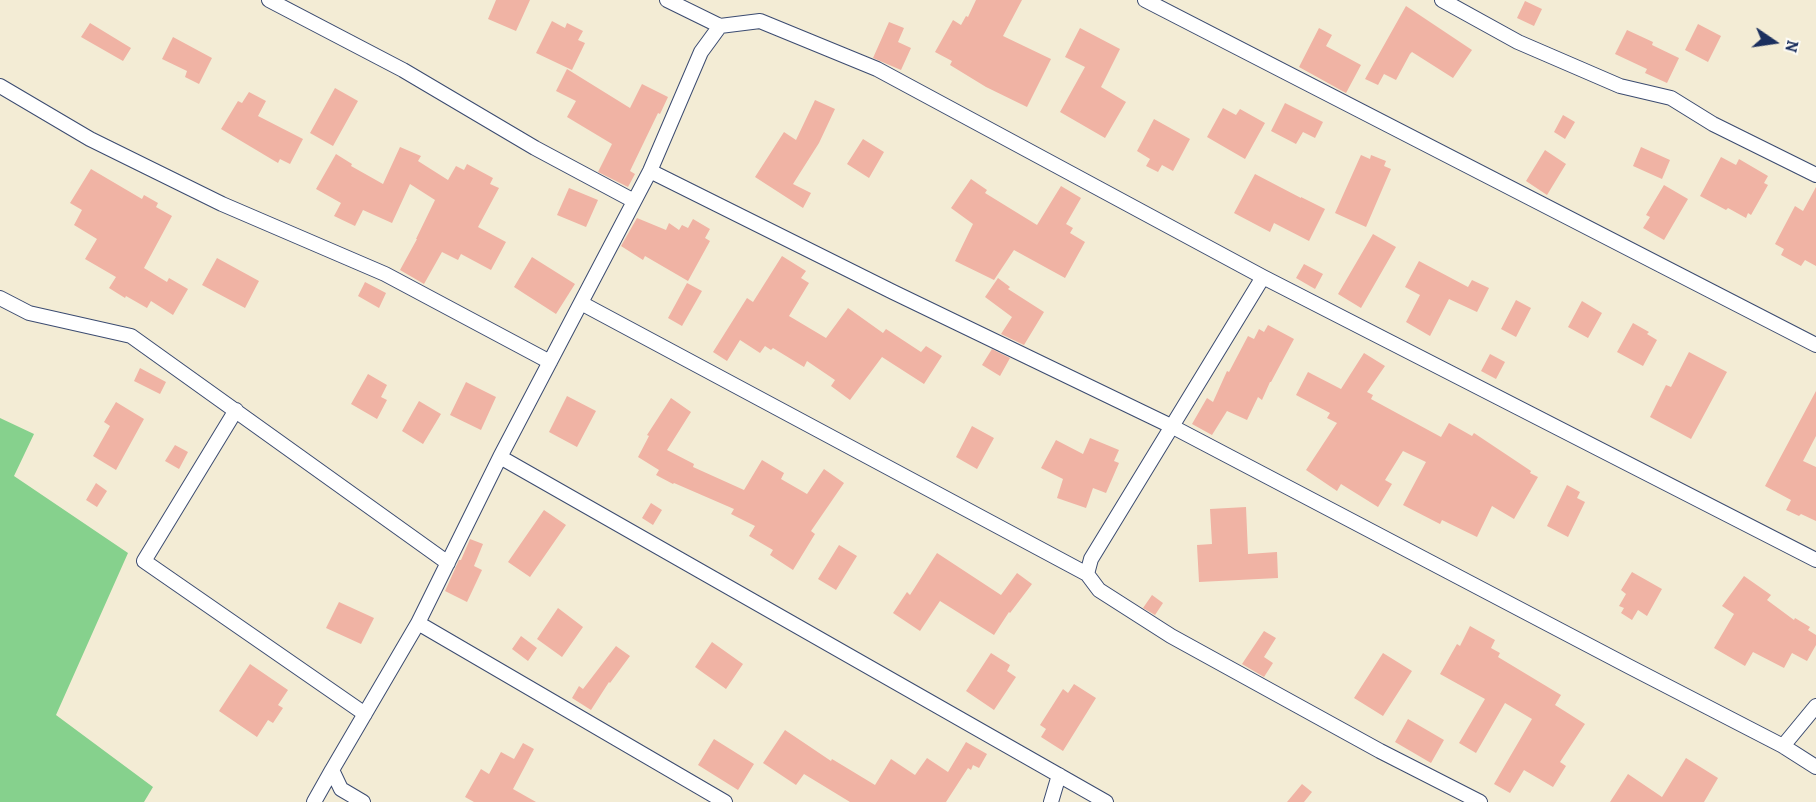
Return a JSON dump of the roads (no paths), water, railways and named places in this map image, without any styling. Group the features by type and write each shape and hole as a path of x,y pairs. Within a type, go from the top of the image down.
{"street":[{"path":"269,0 403,70 536,148 634,201"},
{"path":"668,0 720,26 760,21 878,69 1263,277 1816,560"},
{"path":"1145,0 1816,345"},
{"path":"1442,0 1529,46 1620,86 1671,98 1713,124 1816,175"},
{"path":"314,802 418,623 500,457 650,171 701,52 720,26"},
{"path":"0,86 90,139 222,204 385,274 550,362"},
{"path":"650,171 893,292 1173,427 1783,746 1816,767"},
{"path":"1087,574 1091,559 1263,277"},
{"path":"0,298 28,313 131,336 448,563"},
{"path":"581,303 1087,574 1099,590 1170,636 1380,752 1480,802"},
{"path":"236,410 144,561 365,714"},
{"path":"500,457 1106,802"},
{"path":"418,623 725,802"},
{"path":"1783,746 1816,706"},
{"path":"332,770 341,789 363,802"},
{"path":"1052,802 1059,776"}]}
